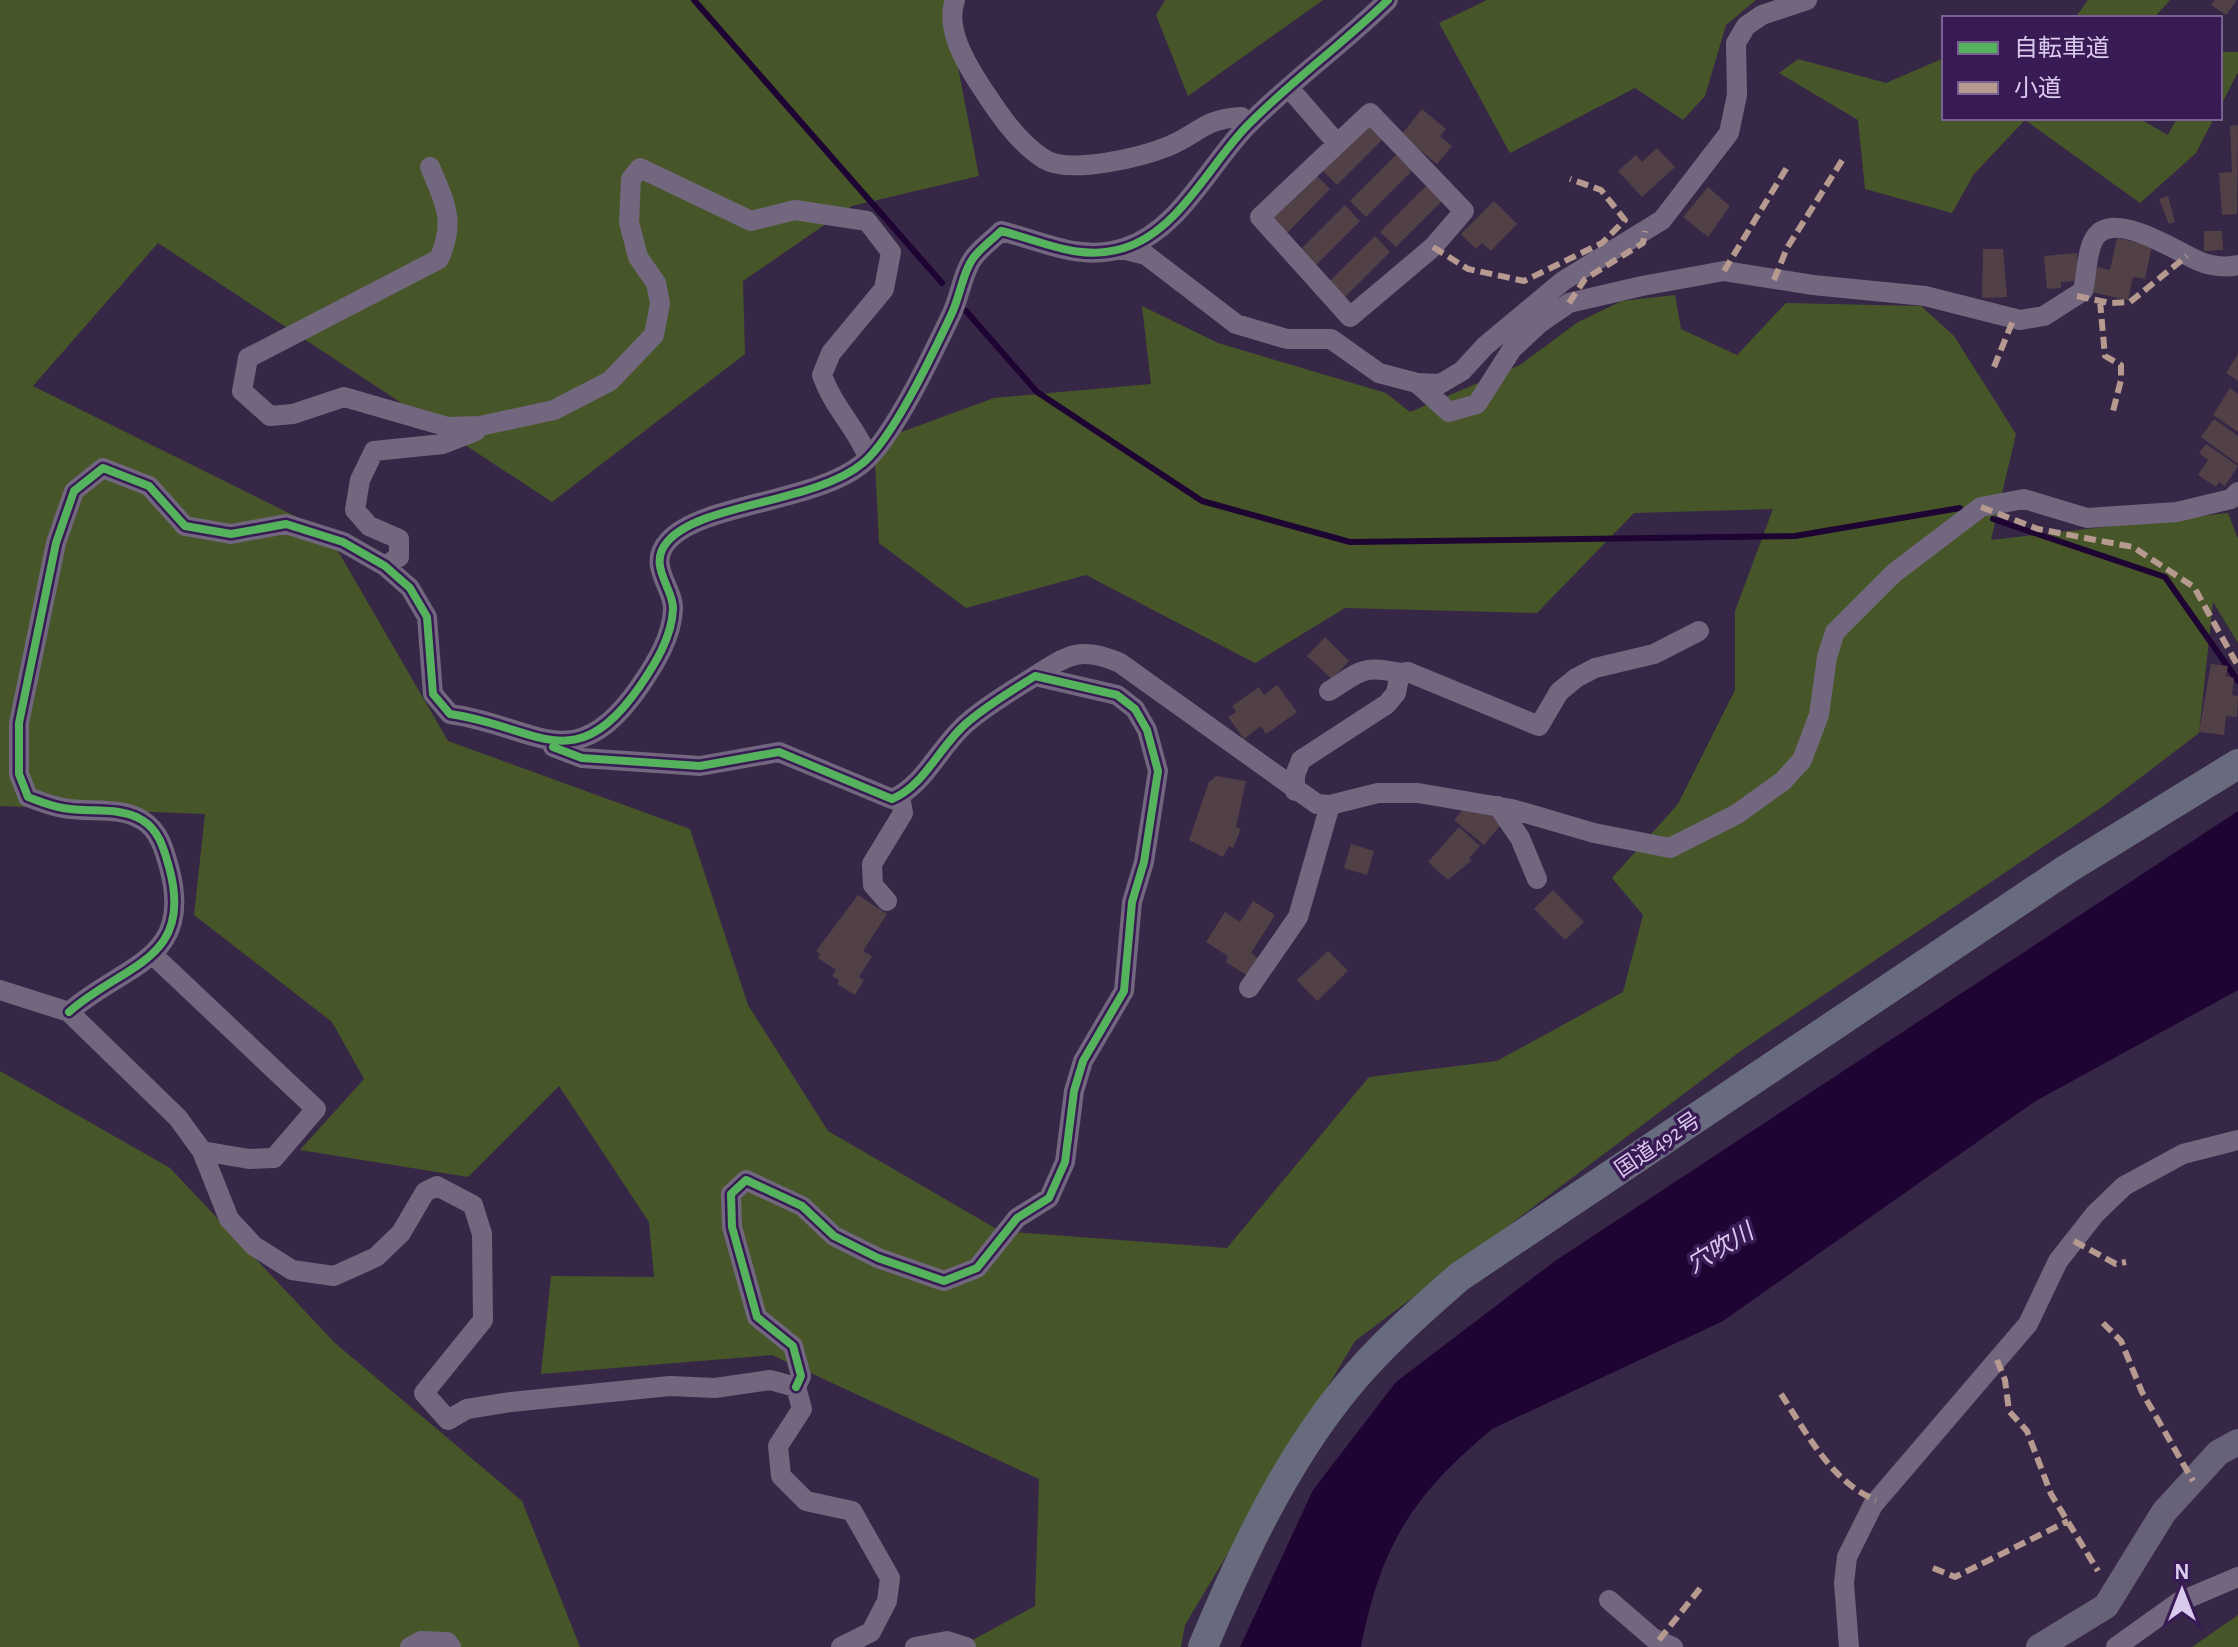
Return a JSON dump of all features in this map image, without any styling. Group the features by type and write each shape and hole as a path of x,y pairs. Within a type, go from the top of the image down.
{"highway":[{"name":"国道492号","path":"1203,1647 1258,1531 1305,1447 1344,1390 1398,1330 1459,1277 2067,869 2238,764"}],"main road":[{"path":"2039,1647 2106,1606 2164,1512 2218,1453 2238,1442"}],"street":[{"path":"955,0 952,10 956,41 977,81 1008,125 1046,160 1105,165 1170,146 1215,118 1241,117 1247,126"},
{"path":"523,736 574,742 602,731 618,716 660,656 674,607 662,580 660,561 666,542 692,522 770,503 815,487 862,464 885,438 952,313 973,258 1001,231 1072,254 1122,249 1156,234 1247,126 1388,0"},
{"path":"1122,249 1146,255 1236,324 1287,339 1331,339 1379,373 1417,383 1440,384 1462,371 1485,346 1563,281 1662,220 1729,133 1737,95 1736,43 1746,26 1762,15 1807,0"},
{"path":"1289,88 1336,142"},
{"path":"1370,113 1464,211 1433,247 1350,317 1260,217 1336,142 1370,113"},
{"path":"430,167 449,214 447,241 439,259 248,358 242,391 270,416 293,414 344,397 448,427 494,423 554,410 610,381 654,335 660,303 656,283 638,257 629,222 631,179 640,168 751,221 795,210 867,221 891,252 884,289 831,353 822,375 831,400 862,441 868,457"},
{"path":"1417,383 1449,412 1477,404 1512,349 1569,303 1591,295 1724,271 1813,285 1925,296 2020,320 2044,316 2083,291 2094,238 2103,230 2121,228 2142,233 2203,264 2238,265"},
{"path":"385,566 399,557 399,539 369,526 355,510 360,480 374,451 443,444 494,423"},
{"path":"69,1012 152,954 172,929 172,879 162,841 144,821 127,814 62,808 28,797 19,774 19,723 56,543 74,491 103,468 149,486 185,526 231,534 286,524 343,542 385,566 410,588 427,617 433,694 450,714 483,719 582,758 700,766 779,752 892,799 910,792 943,744 969,720 1060,660 1081,652 1109,658 1158,688 1295,791 1317,804 1330,805 1378,793 1418,793 1498,806 1594,833 1670,848 1737,814 1783,781 1802,760 1819,715 1827,657 1835,632 1894,573 1981,507 2024,499 2087,518 2177,512 2231,499 2238,492"},
{"path":"1329,691 1364,669 1375,667 1408,672 1539,726 1559,692 1576,678 1595,668 1654,654 1699,631"},
{"path":"1295,791 1295,775 1301,760 1387,704 1396,693 1400,673"},
{"path":"841,1647 871,1632 887,1601 890,1578 852,1511 806,1501 781,1476 778,1446 802,1409 796,1387 801,1376 793,1346 757,1317 732,1227 731,1194 746,1180 773,1191 802,1206 834,1236 944,1281 977,1268 1017,1218 1049,1198 1065,1162 1074,1091 1083,1061 1124,991 1132,902 1146,849 1158,771 1147,730 1135,709 1117,695 1035,676"},
{"path":"887,901 873,885 872,864 903,813 900,796"},
{"path":"1249,988 1298,917 1330,805"},
{"path":"1498,806 1520,838 1537,879"},
{"path":"152,954 316,1109 274,1158 249,1159 202,1151"},
{"path":"0,990 69,1012 178,1118 202,1151 229,1219 254,1246 292,1270 334,1276 376,1257 401,1233 425,1192 437,1186 473,1205 482,1234 485,1284 483,1320 424,1393 448,1420 467,1409 511,1402 670,1386 715,1388 770,1380 796,1387"},
{"path":"1849,1647 1844,1583 1847,1557 1873,1505 2028,1324 2058,1261 2110,1196 2124,1186 2183,1154 2238,1140"},
{"path":"2116,1647 2179,1602 2238,1577"},
{"path":"1609,1600 1653,1638 1673,1647"},
{"path":"410,1647 421,1641 447,1642 451,1647"},
{"path":"915,1647 947,1641 966,1647"}],"green space":[{"path":"0,0 945,0 979,176 852,206 743,281 745,354 552,502 158,243 33,386 327,532 448,741 690,829 748,1005 828,1131 1000,1231 1227,1248 1369,1077 1497,1061 1623,992 1643,915 1612,878 1678,804 1735,690 1735,611 1773,509 1634,513 1537,613 1345,608 1255,663 1086,575 966,608 879,543 874,442 994,398 1151,384 1142,306 1218,343 1386,393 1410,412 1520,365 1578,322 1622,301 1675,295 1681,329 1737,355 1786,303 1921,306 1954,336 2016,434 1991,540 2228,513 2238,539 2238,643 2213,602 2199,733 2102,807 1742,1050 1355,1341 1185,1625 1181,1647 960,1647 1035,1606 1039,1479 772,1355 541,1374 551,1276 654,1277 649,1222 559,1086 468,1177 300,1150 364,1079 332,1022 194,915 205,814 0,806"},
{"path":"1165,0 1323,0 1188,96 1156,15"},
{"path":"1487,0 1756,0 1726,25 1705,96 1683,120 1635,88 1510,153 1439,23"},
{"path":"2088,0 2170,0 2156,16 2076,16"},
{"path":"2222,52 2238,52 2238,72 2222,103"},
{"path":"1798,59 1886,83 1942,59 1942,120 2025,120 1974,174 1952,213 1865,189 1858,120 1779,73"},
{"path":"2025,120 2142,120 2168,135 2176,120 2213,120 2196,153 2140,203"},
{"path":"0,1071 170,1168 335,1343 522,1501 580,1647 0,1647"},
{"path":"2238,1615 2238,1647 2192,1647"}],"water":[{"name":"穴吹川","path":"2238,811 2238,990 2034,1102 1723,1321 1492,1429 1441,1477 1404,1525 1379,1579 1361,1647 1240,1647 1313,1490 1396,1382 1555,1261"}],"building":[{"path":"2214,0 2237,0 2226,15 2211,5"},
{"path":"1422,109 1446,129 1440,136 1452,146 1437,164 1401,135"},
{"path":"1368,124 1383,139 1337,185 1322,170"},
{"path":"2238,125 2237,214 2222,215 2219,173 2232,172 2230,126"},
{"path":"1657,148 1675,167 1642,197 1618,171 1636,155 1642,162"},
{"path":"1396,155 1412,171 1366,217 1350,201"},
{"path":"1315,174 1330,189 1285,235 1269,220"},
{"path":"1426,186 1442,201 1396,247 1380,232"},
{"path":"1708,187 1730,206 1708,237 1683,217"},
{"path":"2168,196 2175,222 2169,224 2159,199"},
{"path":"1494,201 1517,224 1491,251 1482,243 1476,249 1461,234"},
{"path":"1345,205 1360,221 1314,267 1299,251"},
{"path":"2204,231 2222,231 2223,250 2204,251"},
{"path":"1375,236 1390,252 1344,298 1329,282"},
{"path":"2117,238 2152,246 2145,279 2133,277 2128,300 2091,292 2097,267 2110,270"},
{"path":"1983,249 2003,249 2007,297 1982,298"},
{"path":"2077,253 2079,281 2061,282 2061,288 2047,289 2044,256"},
{"path":"2238,354 2238,381 2226,373"},
{"path":"2230,388 2238,394 2238,432 2213,415"},
{"path":"2214,419 2238,436 2238,464 2201,437"},
{"path":"2206,444 2238,466 2225,486 2219,482 2216,487 2198,475 2208,460 2199,453"},
{"path":"1325,637 1349,661 1332,679 1307,656"},
{"path":"2211,664 2228,666 2226,676 2234,678 2232,695 2238,696 2237,717 2226,716 2224,735 2199,732"},
{"path":"1277,685 1297,712 1266,734 1261,726 1244,739 1228,717 1236,712 1232,706 1259,687 1264,695"},
{"path":"1216,776 1246,781 1236,827 1241,829 1233,848 1229,846 1223,857 1189,840 1209,782"},
{"path":"1466,806 1476,814 1480,809 1487,815 1490,812 1503,822 1484,845 1454,820"},
{"path":"1459,827 1480,846 1469,858 1472,860 1448,880 1428,862"},
{"path":"1351,844 1374,851 1367,875 1344,868"},
{"path":"1553,890 1584,922 1565,940 1534,909"},
{"path":"858,895 887,914 863,951 872,956 859,977 864,980 855,995 837,984 839,980 832,976 836,970 818,958 820,954 816,951"},
{"path":"1253,901 1275,915 1251,953 1259,959 1248,976 1226,962 1228,956 1206,942 1225,912 1240,922"},
{"path":"1328,951 1348,971 1317,1001 1297,980"}],"waterway":[{"path":"694,0 942,283"},
{"path":"966,311 1037,392 1202,501 1350,542 1795,536 1960,508"},
{"path":"1993,519 2165,577 2238,681"}],"marked path":[{"path":"1774,280 1787,248 1843,159"},
{"path":"1724,271 1789,164"},
{"path":"1433,247 1468,269 1524,281 1602,243 1625,220 1601,190 1570,179"},
{"path":"1569,303 1585,279 1643,243 1645,231"},
{"path":"2077,296 2110,303 2130,302 2187,256"},
{"path":"2100,301 2105,356 2121,365 2121,380 2112,415"},
{"path":"1994,367 2014,318"},
{"path":"1981,507 2038,529 2133,547 2194,587 2238,666"},
{"path":"2074,1241 2116,1264 2126,1262"},
{"path":"2103,1323 2121,1341 2142,1392 2193,1481"},
{"path":"1997,1360 2005,1380 2009,1411 2027,1431 2051,1494 2098,1571"},
{"path":"1781,1394 1833,1469 1846,1482 1876,1500"},
{"path":"1933,1568 1955,1577 2068,1521"},
{"path":"1659,1640 1702,1586"}],"cycle path":[{"path":"69,1012 149,957 163,942 172,923 174,898 163,847 148,824 124,813 63,808 28,797 19,774 19,723 56,543 74,491 103,468 149,486 185,526 231,534 286,524 343,542 385,566 410,588 427,617 433,694 450,714 553,740 574,740 595,732 616,715 640,686 662,650 670,630 673,609 660,568 662,550 668,541 684,528 706,518 817,487 863,463 887,434 912,392 952,313 970,263 980,250 1001,231 1061,248 1092,253 1124,248 1144,239 1177,212 1264,109 1388,0"},
{"path":"553,747 582,758 700,766 779,752 892,799 914,784 969,721 1035,676 1117,695 1135,709 1147,730 1158,771 1144,862 1132,902 1124,991 1083,1061 1074,1091 1065,1162 1049,1198 1017,1218 977,1268 944,1281 878,1258 834,1236 802,1206 746,1180 731,1194 732,1227 757,1317 793,1346 801,1376 796,1387"}]}
